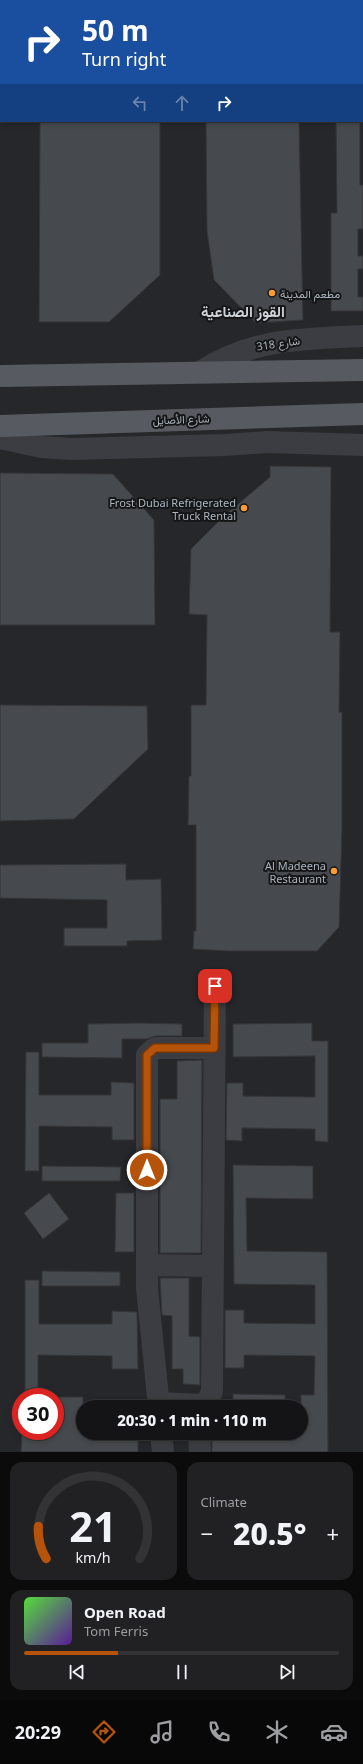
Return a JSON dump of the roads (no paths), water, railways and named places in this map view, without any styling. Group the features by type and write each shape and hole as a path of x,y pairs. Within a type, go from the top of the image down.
{"main road":[{"path":"0,376 363,370"},
{"name":"شارع الأصايل","path":"0,426 363,414"}],"street":[{"name":"شارع 318","path":"200,372 233,353 270,343 363,336"},
{"path":"0,438 41,447 71,448 225,445 267,442 363,445"},
{"path":"208,1400 212,1391 215,986"},
{"path":"158,1400 148,1311 147,1055 155,1048 214,1048"},
{"path":"147,1265 213,1266"},
{"path":"162,1440 163,1452"},
{"path":"199,1440 200,1452"}],"place":[{"name":"مطعم المدينة","path":"272,293"},
{"name":"Frost Dubai Refrigerated Truck Rental","path":"244,508"},
{"name":"Al Madeena Restaurant","path":"334,871"}],"district":[{"name":"القوز الصناعية","path":"243,311"}]}
